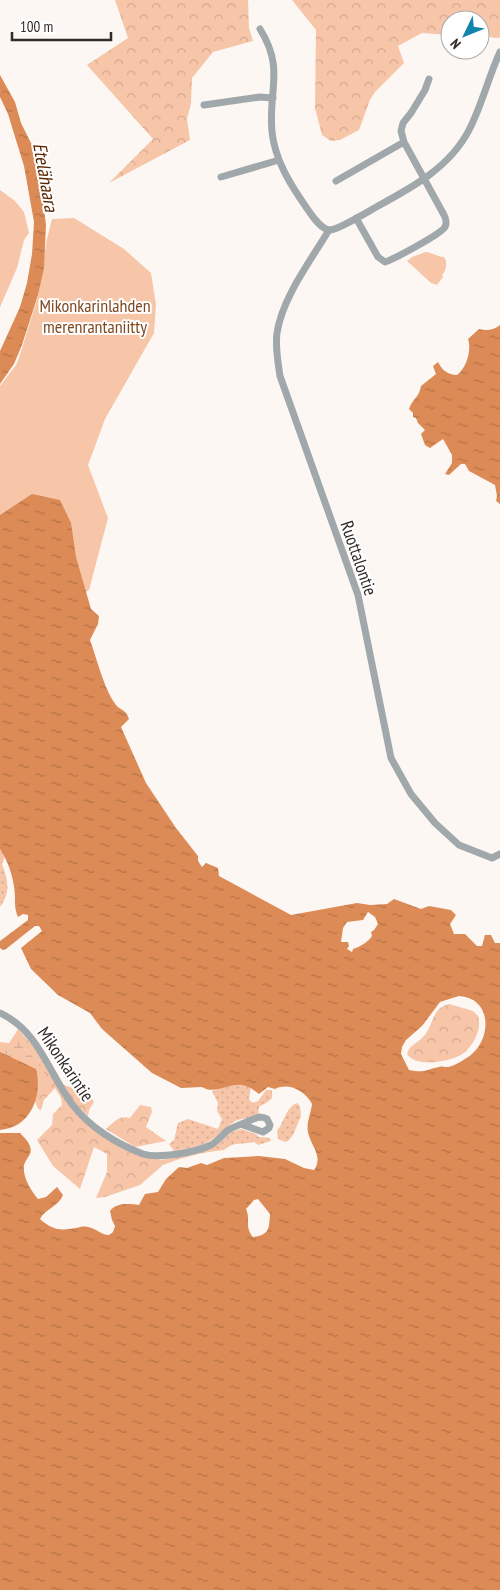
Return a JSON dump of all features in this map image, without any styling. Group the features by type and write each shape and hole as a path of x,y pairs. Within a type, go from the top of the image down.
{"street":[{"path":"260,29 273,55 272,132 279,160 293,188 313,216 321,225 329,230 335,229 356,218 424,180 450,156 464,138 474,119 500,52"},
{"path":"356,218 382,262 388,262 436,235 444,228 446,221 404,142 401,131 403,123 425,90 429,79"},
{"path":"204,105 260,97 273,98"},
{"path":"336,181 404,142"},
{"path":"221,178 279,160"},
{"name":"Ruottalontie","path":"329,230 294,288 279,323 277,351 280,376 358,595 392,758 411,794 435,823 459,845 492,858 500,854"},
{"name":"Mikonkarintie","path":"0,1013 18,1024 34,1041 76,1110 94,1127 136,1150 156,1156 176,1154 206,1147 218,1140 228,1130 243,1125"}],"green space":[{"path":"115,0 248,0 249,28 253,41 213,52 192,78 191,103 187,119 190,140 109,183 153,139 87,65 128,38"},
{"path":"292,0 500,0 499,38 490,37 490,10 440,10 440,34 422,33 398,46 404,63 375,92 370,100 359,130 340,140 331,141 322,135 315,108 316,30"},
{"name":"Mikonkarinlahden merenrantaniitty","path":"0,190 15,201 24,212 29,233 24,240 17,268 0,307"},
{"name":"Mikonkarinlahden merenrantaniitty","path":"74,218 124,249 151,273 156,305 154,333 105,419 88,465 108,518 89,590 79,597 0,540 0,386 16,365 20,355 38,296 52,219"},
{"path":"426,252 444,257 446,262 443,277 437,285 431,283 407,261"},
{"path":"0,849 5,856 2,864 6,875 7,891 0,907"},
{"path":"449,1004 473,1011 478,1016 477,1035 472,1044 465,1052 445,1061 427,1062 412,1059 407,1054 410,1049 427,1033 439,1009"},
{"path":"18,1029 34,1047 80,1117 144,1156 162,1160 163,1165 140,1185 105,1197 96,1198 107,1172 107,1154 94,1147 80,1189 53,1166 37,1140 52,1125 53,1114 62,1105 61,1098 55,1088 44,1100 41,1110 38,1109 35,1101 39,1082 39,1062 19,1042 15,1034"},
{"path":"15,1034 24,1049 39,1062 45,1074 39,1082 35,1101 0,1056 0,1042 9,1043"},
{"path":"62,1084 91,1097 94,1102 88,1116 73,1102"},
{"path":"241,1084 251,1087 249,1099 252,1103 258,1101 266,1090 272,1090 272,1098 259,1107 258,1115 235,1121 210,1141 195,1147 174,1151 169,1144 174,1140 178,1123 188,1119 218,1129 222,1119 217,1111 218,1103 212,1091"},
{"path":"297,1103 300,1106 301,1116 293,1135 285,1142 278,1139 277,1131 290,1108"},
{"path":"140,1105 151,1107 152,1112 146,1127 166,1141 135,1147 106,1129 120,1118 130,1118"},
{"path":"241,1129 256,1134 259,1137 270,1138 271,1141 258,1145 254,1142 235,1144 224,1150 193,1155 163,1165 162,1160 217,1145 231,1132"}],"water":[{"path":"0,75 15,102 21,123 32,145 39,170 46,225 44,268 38,295 14,364 0,384 0,351 20,307 27,283 32,254 34,222 24,166 8,114 0,97"},
{"path":"500,325 500,504 496,501 495,485 469,471 465,464 461,464 449,475 445,474 452,463 452,455 443,439 430,448 425,445 421,434 425,430 416,418 413,417 413,413 409,409 421,386 436,374 433,366 438,362 446,372 457,375 467,359 468,339 479,329 490,330"},
{"path":"32,494 60,500 71,523 76,557 91,609 99,616 98,624 90,640 108,691 116,705 125,712 129,719 121,727 146,783 176,828 198,856 198,861 202,867 206,863 218,868 219,876 291,915 357,903 370,905 387,904 394,899 421,909 429,906 451,910 456,915 450,924 454,934 465,934 477,946 482,946 485,935 491,935 495,943 500,943 500,1590 0,1590 0,1133 20,1133 31,1148 24,1165 24,1174 30,1188 38,1199 46,1197 57,1187 63,1195 40,1219 57,1229 86,1227 109,1235 113,1232 115,1226 110,1211 113,1208 123,1204 139,1205 145,1194 158,1192 166,1179 179,1167 187,1168 201,1163 207,1165 224,1158 259,1156 285,1159 304,1168 314,1170 318,1160 309,1137 308,1129 312,1104 301,1092 291,1087 275,1089 268,1087 259,1094 249,1087 242,1085 212,1090 202,1087 181,1088 152,1073 102,1029 90,1013 58,995 31,969 21,948 42,931 39,926 35,926 6,949 0,948 0,941 28,920 28,915 23,914 18,917 15,908 13,879 0,849 0,515","holes":["368,912 375,917 378,924 371,932 372,936 364,944 353,949 352,952 347,949 349,946 348,942 341,942 343,928 347,922 363,920","459,996 470,998 478,1004 483,1011 485,1020 483,1039 471,1055 449,1067 421,1071 409,1070 401,1054 402,1047 406,1040 422,1026 440,1002","258,1199 270,1214 266,1233 253,1237 249,1230 246,1209 254,1200"]},
{"path":"0,1052 36,1069 38,1089 36,1099 27,1117 11,1128 0,1130"}],"water label":[{"name":"Etelähaara","path":"46,177"}]}
